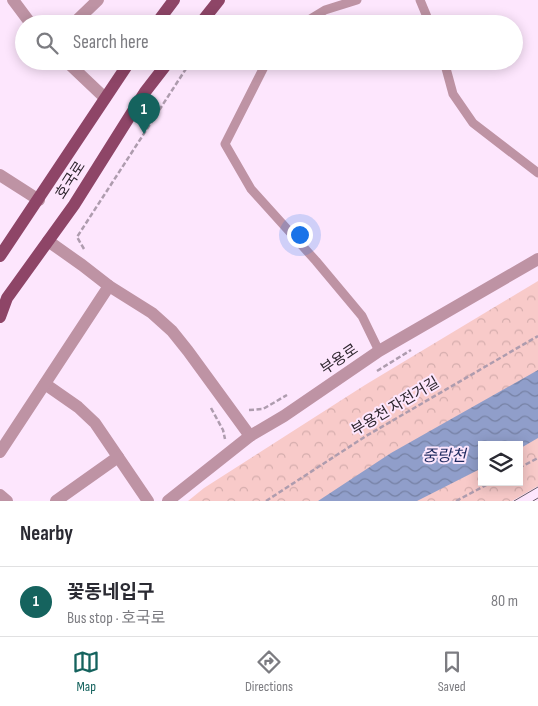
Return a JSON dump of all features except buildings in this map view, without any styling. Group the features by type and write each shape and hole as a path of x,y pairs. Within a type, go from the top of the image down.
{"main road":[{"path":"163,15 174,0"},
{"path":"207,15 219,0"},
{"name":"호국로","path":"0,256 124,70"},
{"name":"호국로","path":"0,317 7,298 74,205 145,92 163,70"}],"street":[{"path":"13,0 24,15"},
{"path":"82,15 98,0"},
{"path":"75,70 105,98"},
{"path":"0,175 39,200"},
{"path":"48,242 109,286 152,313 172,331 250,436"},
{"name":"부용로","path":"168,501 250,436 284,416 379,351 538,259"},
{"path":"0,452 109,286"},
{"path":"45,384 78,406 95,423 148,501"},
{"path":"56,501 118,457"},
{"path":"0,495 7,501"}],"lane":[{"path":"317,15 326,10 357,0"},
{"path":"420,0 426,15"},
{"path":"262,70 225,144 252,190 316,261 362,316 379,351"},
{"path":"446,70 453,94 473,123 538,173"}],"path":[{"path":"85,250 77,237 185,70"},
{"name":"부용천 자전거길","path":"266,501 366,436 538,336"},
{"path":"372,374 414,348"},
{"path":"245,410 263,409 292,393"},
{"path":"211,407 223,430 224,447"},
{"path":"523,466 538,458"},
{"path":"456,501 484,486"}],"green space":[{"path":"538,281 538,486 512,501 188,501 204,488 365,385"}],"water":[{"name":"중랑천","path":"538,370 538,438 523,447 523,441 478,441 478,470 417,501 318,501 391,453"}],"tram line":[{"path":"514,501 538,487"},
{"path":"533,501 538,498"}],"place":[{"name":"꽃동네입구","path":"144,134"}]}
